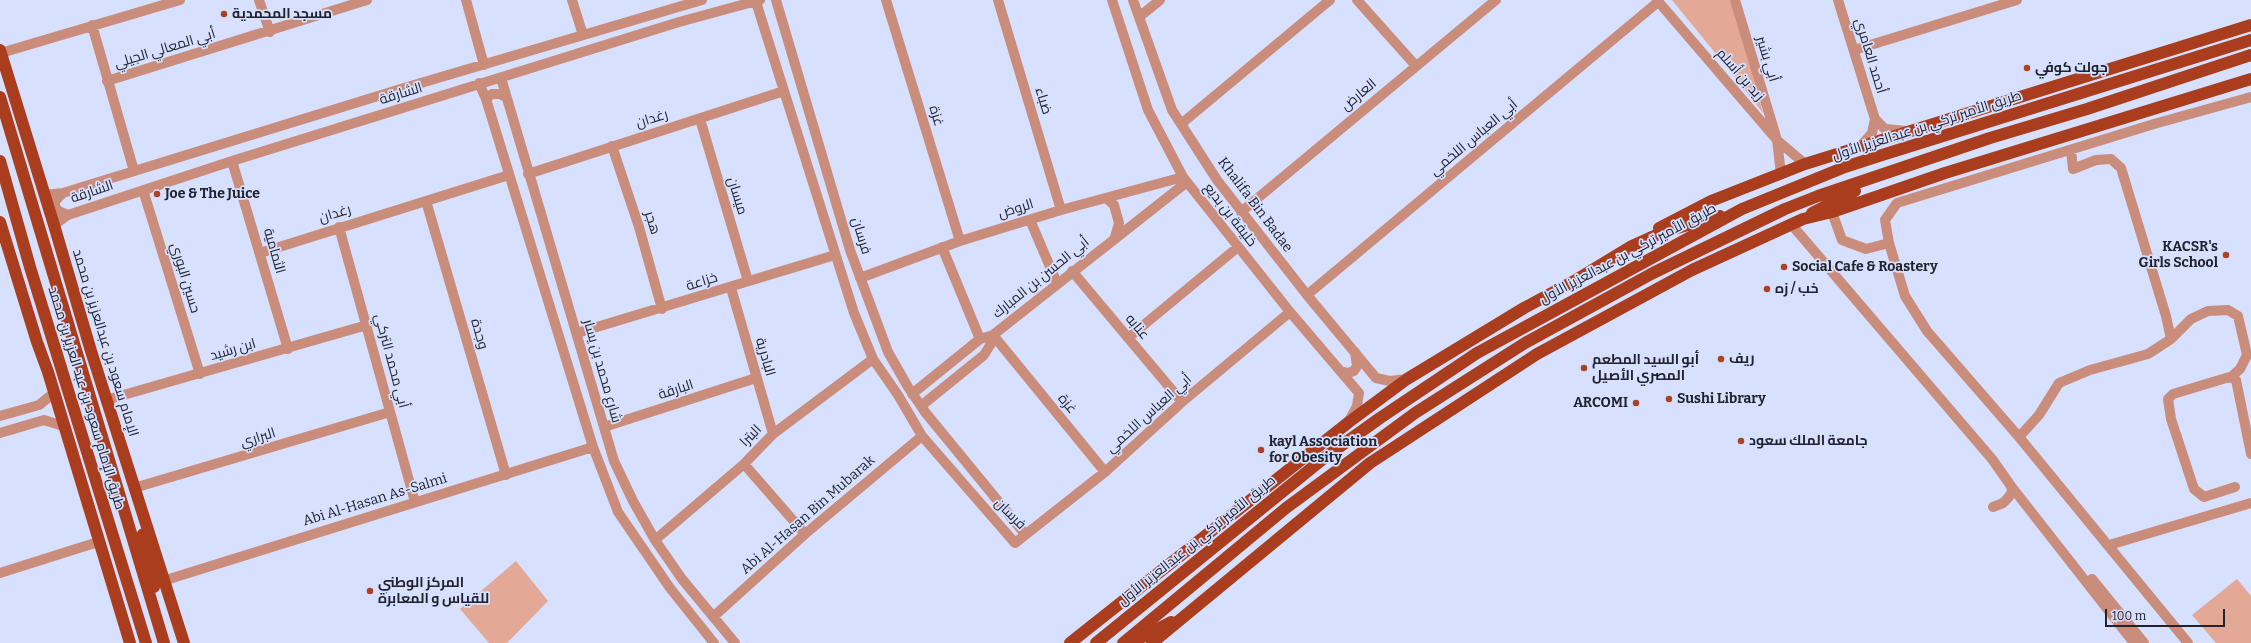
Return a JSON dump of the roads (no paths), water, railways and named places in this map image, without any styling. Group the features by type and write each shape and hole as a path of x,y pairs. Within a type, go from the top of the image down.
{"main road":[{"path":"1070,643 1349,422 1407,379 1524,308 1576,280 1632,246 1653,231 1711,200 1805,164 1913,132 2251,25"},
{"name":"طريق الأمير تركي بن عبدالعزيز الأول","path":"1096,643 1324,458 1380,418 1477,353 1742,209 1845,167 2251,40"},
{"name":"الإمام سعود بن عبدالعزيز بن محمد","path":"0,51 54,224 90,352 134,488 166,580 184,643"},
{"name":"طريق الأمير تركي بن عبدالعزيز الأول","path":"1123,643 1286,508 1350,459 1415,413 1526,343 1653,273 1785,209 1917,162 2087,109 2251,55"},
{"path":"1803,219 1832,212 1945,173 2251,79"},
{"name":"طريق الإمام سعود بن عبد العزيز بن محمد","path":"0,97 164,643"},
{"name":"طريق الإمام سعود بن عبد العزيز بن محمد","path":"0,161 30,267 146,643"},
{"path":"1152,643 1370,463 1455,406 1537,354 1665,284 1803,219 1829,203 1917,162"},
{"path":"1632,246 1663,232 1742,209"},
{"path":"0,222 37,342 48,372 98,542 130,643"},
{"path":"50,266 62,283 76,325 90,352"},
{"path":"30,267 48,372"},
{"path":"134,488 164,643"},
{"path":"1132,643 1161,625 1183,617"}],"street":[{"path":"0,51 180,0"},
{"path":"259,0 270,32"},
{"path":"466,0 484,65"},
{"path":"572,0 583,35"},
{"name":"الشارقة","path":"45,195 63,193 404,88 702,0"},
{"name":"فرسان","path":"758,1 784,91 854,313 872,359 922,436 1015,543 1025,534 917,400 888,352 860,278 776,0"},
{"name":"غزة","path":"886,0 960,241"},
{"name":"ضباء","path":"998,0 1061,210"},
{"name":"خليفة بن بديع","path":"1112,0 1148,110 1185,180 1290,312 1359,393 1357,406 1349,422"},
{"name":"Khalifa Bin Badae","path":"1133,0 1172,110 1217,180 1307,295 1356,352 1376,378 1390,381 1407,379"},
{"path":"1139,17 1160,0"},
{"path":"1182,124 1330,0"},
{"path":"1357,0 1416,66"},
{"name":"العارض","path":"1241,212 1496,0"},
{"name":"أبي بشير","path":"1735,0 1777,140 1781,174"},
{"name":"أحمد العامري","path":"1838,0 1875,119"},
{"path":"1854,50 2017,0"},
{"name":"أبي المعالي الجيلي","path":"107,81 270,32 362,1"},
{"name":"الشارقة","path":"54,224 68,215 232,161 479,83 501,78 725,8 758,1"},
{"name":"زيد بن أسلم","path":"1658,1 1777,140 1805,164"},
{"name":"أبي العباس اللخمي","path":"1307,295 1658,1"},
{"path":"680,7 684,21"},
{"path":"92,25 134,171"},
{"name":"شارع محمد بن يسار","path":"501,78 528,174 577,333 614,461 633,501 655,540 682,580 735,643"},
{"path":"479,83 486,99 593,447 618,512 670,588 714,643"},
{"path":"404,88 409,106"},
{"name":"رغدان","path":"528,174 784,91"},
{"path":"486,99 492,94 500,94 506,97"},
{"path":"2188,643 2019,436 1927,331 1905,296 1889,243 1886,220 1897,203 2154,124 2251,97"},
{"name":"ميسان","path":"700,119 748,281"},
{"path":"1875,119 1885,129 1913,132"},
{"path":"1859,148 1872,133 1875,119"},
{"name":"هجر","path":"612,146 639,227 662,309"},
{"path":"2071,150 2073,169 2096,160 2111,159 2121,168 2166,316 2171,339"},
{"name":"الثمامية","path":"232,161 288,349"},
{"name":"رغدان","path":"260,252 509,175"},
{"name":"الروض","path":"860,278 942,247 1061,210 1185,180"},
{"name":"أبي الحسن بن المبارك","path":"917,400 980,339 993,335 1185,180"},
{"name":"حسين البوري","path":"143,190 200,374"},
{"path":"63,193 56,201 54,206 58,211 68,215"},
{"path":"1106,198 1114,205 1119,223 1115,237"},
{"name":"وجدة","path":"426,201 506,475"},
{"path":"1832,212 1842,240 1866,249 1889,243"},
{"path":"1030,220 1057,283"},
{"path":"1791,224 1992,459 2010,486 2134,643"},
{"name":"أبي محمد التركي","path":"339,227 415,502"},
{"path":"942,247 980,339"},
{"path":"1128,338 1238,247"},
{"name":"خزاعة","path":"577,333 662,309 731,288 748,281 836,255"},
{"name":"عنابه","path":"1072,271 1182,402"},
{"name":"البادرية","path":"731,288 773,434"},
{"path":"2019,436 2039,415 2059,383 2090,370 2148,354 2171,339 2191,319 2208,311 2228,310 2238,316 2249,354 2240,369 2231,377 2173,394 2168,400 2171,419 2194,489 2204,497 2235,487"},
{"name":"أبي العباس اللخمي","path":"1025,534 1105,472 1182,402 1290,312"},
{"name":"ابن رشيد","path":"106,400 288,349 367,325"},
{"path":"903,406 917,400 984,355 992,342 993,335"},
{"name":"غزة","path":"993,335 1105,472"},
{"path":"1340,371 1348,373 1354,371 1357,366 1356,352"},
{"name":"البترا","path":"655,540 744,464 773,434 872,359"},
{"path":"2231,377 2236,380 2251,454"},
{"name":"البارقة","path":"604,427 756,378"},
{"path":"1,414 39,405 54,393"},
{"name":"البراري","path":"134,488 390,412"},
{"path":"0,433 44,420 63,426"},
{"name":"Abi Al-Hasan Bin Mubarak","path":"713,617 805,534 922,436"},
{"name":"Abi Al-Hasan As-Salmi","path":"166,580 593,447"},
{"path":"744,464 805,534"},
{"path":"1993,507 2004,503 2012,492 2010,486"},
{"path":"2010,486 2030,501 2144,643"},
{"path":"2108,545 2251,503"},
{"path":"0,573 98,542"}],"place":[{"name":"مسجد المحمدية","path":"224,14"},
{"name":"جولت كوفي","path":"2027,68"},
{"name":"Joe & The Juice","path":"157,194"},
{"name":"KACSR's Girls School","path":"2226,255"},
{"name":"Social Cafe & Roastery","path":"1784,267"},
{"name":"خب / زه","path":"1767,289"},
{"name":"ريف","path":"1721,359"},
{"name":"أبو السيد المطعم المصري اﻷصيل","path":"1584,368"},
{"name":"Sushi Library","path":"1669,399"},
{"name":"ARCOMI","path":"1636,403"},
{"name":"جامعة الملك سعود","path":"1741,441"},
{"name":"kayl Association for Obesity","path":"1261,450"},
{"name":"المركز الوطني للقياس و المعابرة","path":"370,591"}]}
